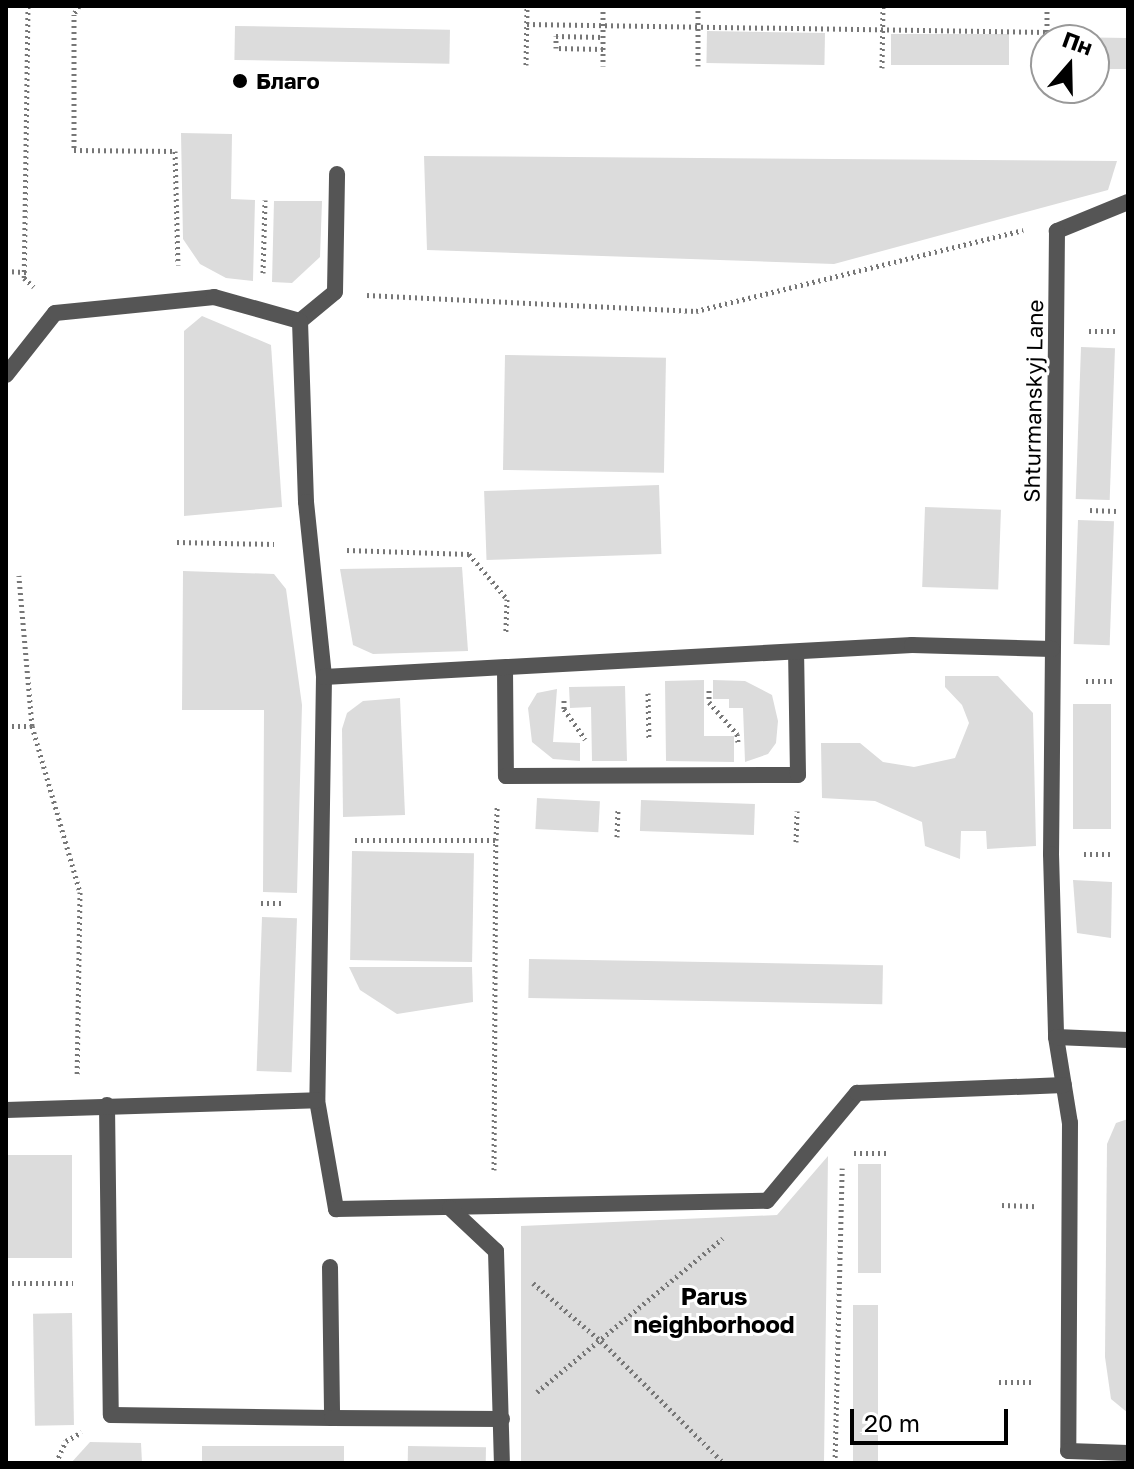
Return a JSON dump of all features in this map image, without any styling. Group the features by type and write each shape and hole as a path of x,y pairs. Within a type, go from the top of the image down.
{"lane":[{"path":"300,321 335,292 337,174"},
{"path":"1057,231 1128,202"},
{"name":"Shturmanskyj Lane","path":"1057,231 1052,649 1056,1037 1070,1123 1068,1451 1128,1453"},
{"path":"6,375 55,313 178,298 214,297 300,321"},
{"path":"300,321 310,545 324,677 317,1100 336,1209 767,1201 833,1117 857,1093 1064,1085"},
{"path":"324,677 912,645 1052,649"},
{"path":"505,669 506,776 798,775 796,652"},
{"path":"1056,1037 1128,1040"},
{"path":"6,1110 317,1100"},
{"path":"107,1105 111,1415 502,1419"},
{"path":"450,1208 496,1251 502,1463"},
{"path":"330,1267 332,1418"}],"path":[{"path":"28,6 28,272 24,278 55,313"},
{"path":"79,6 74,14 74,150 175,151 178,298"},
{"path":"526,65 527,6"},
{"path":"603,6 603,66"},
{"path":"698,6 698,66"},
{"path":"882,68 883,6"},
{"path":"527,24 1030,32"},
{"path":"603,37 556,36 556,48 603,49"},
{"path":"262,310 265,200"},
{"path":"335,292 696,311 1019,230 1057,231"},
{"path":"6,271 28,272"},
{"path":"1073,510 1116,511"},
{"path":"177,542 310,545 469,554 507,599 506,639"},
{"path":"19,576 32,726 80,892 79,1107"},
{"path":"708,681 709,702 737,734 738,748"},
{"path":"1070,681 1115,681"},
{"path":"647,684 649,746"},
{"path":"564,689 564,709 587,741 587,751"},
{"path":"6,726 32,726"},
{"path":"494,1180 498,792"},
{"path":"339,840 496,840"},
{"path":"1069,854 1114,854"},
{"path":"833,1117 843,1132 835,1463"},
{"path":"874,1152 889,1153"},
{"path":"502,1419 601,1341 767,1201"},
{"path":"496,1251 601,1341 724,1463"},
{"path":"6,1283 79,1283 79,1270"}],"shaded area":[{"path":"235,26 450,30 449,64 234,60"},
{"path":"707,31 825,33 824,65 706,63"},
{"path":"891,34 1009,34 1009,65 891,65"},
{"path":"1110,38 1128,38 1128,69 1110,69"},
{"path":"181,133 232,134 231,199 255,200 253,281 226,278 200,264 183,239"},
{"path":"424,156 1117,161 1108,190 834,264 427,250"},
{"path":"274,201 322,201 320,257 292,283 272,282"},
{"path":"202,316 271,345 282,507 184,516 184,331"},
{"path":"1081,347 1115,348 1110,500 1076,499"},
{"path":"505,355 666,358 664,473 503,470"},
{"path":"659,485 661,554 487,560 484,491"},
{"path":"925,507 1001,510 998,590 922,587"},
{"path":"1078,520 1114,521 1110,645 1074,644"},
{"path":"462,567 468,651 373,654 353,645 340,569"},
{"path":"183,571 274,574 286,589 302,705 297,893 263,892 264,710 182,710"},
{"path":"945,676 998,676 1033,713 1036,846 987,849 986,831 961,831 960,859 925,846 922,822 875,801 822,798 821,743 860,743 883,762 914,767 955,758 969,723 962,705 945,687"},
{"path":"704,680 704,736 734,736 734,762 666,761 665,681"},
{"path":"713,680 745,681 772,695 778,721 776,743 768,754 745,762 743,708 729,708 729,699 713,699"},
{"path":"625,686 627,761 592,761 591,707 570,708 569,687"},
{"path":"557,689 553,742 580,743 580,761 553,759 532,742 528,708 537,693"},
{"path":"400,698 405,815 343,817 342,729 347,713 363,701"},
{"path":"1073,704 1111,704 1111,829 1073,829"},
{"path":"537,798 600,801 598,832 535,829"},
{"path":"641,800 755,804 754,835 640,831"},
{"path":"352,851 474,853 472,962 350,960"},
{"path":"1073,880 1112,882 1111,938 1077,933"},
{"path":"262,917 297,918 292,1072 257,1071"},
{"path":"529,959 883,965 882,1004 528,998"},
{"path":"349,967 472,967 473,1002 397,1014 360,990"},
{"path":"1128,1119 1128,1413 1111,1399 1105,1357 1107,1144 1116,1123"},
{"path":"6,1155 72,1155 72,1258 6,1258"},
{"path":"828,1156 824,1463 521,1463 521,1226 777,1215"},
{"path":"858,1164 881,1164 881,1273 858,1273"},
{"path":"853,1305 878,1305 878,1463 853,1463"},
{"path":"72,1313 74,1425 35,1426 33,1314"},
{"path":"90,1442 141,1443 142,1463 71,1463"},
{"path":"202,1446 344,1446 344,1463 202,1463"},
{"path":"408,1446 486,1447 486,1463 408,1463"}],"place":[{"name":"Благо","path":"240,81"}],"district":[{"name":"Parus neighborhood","path":"714,1310"}]}
